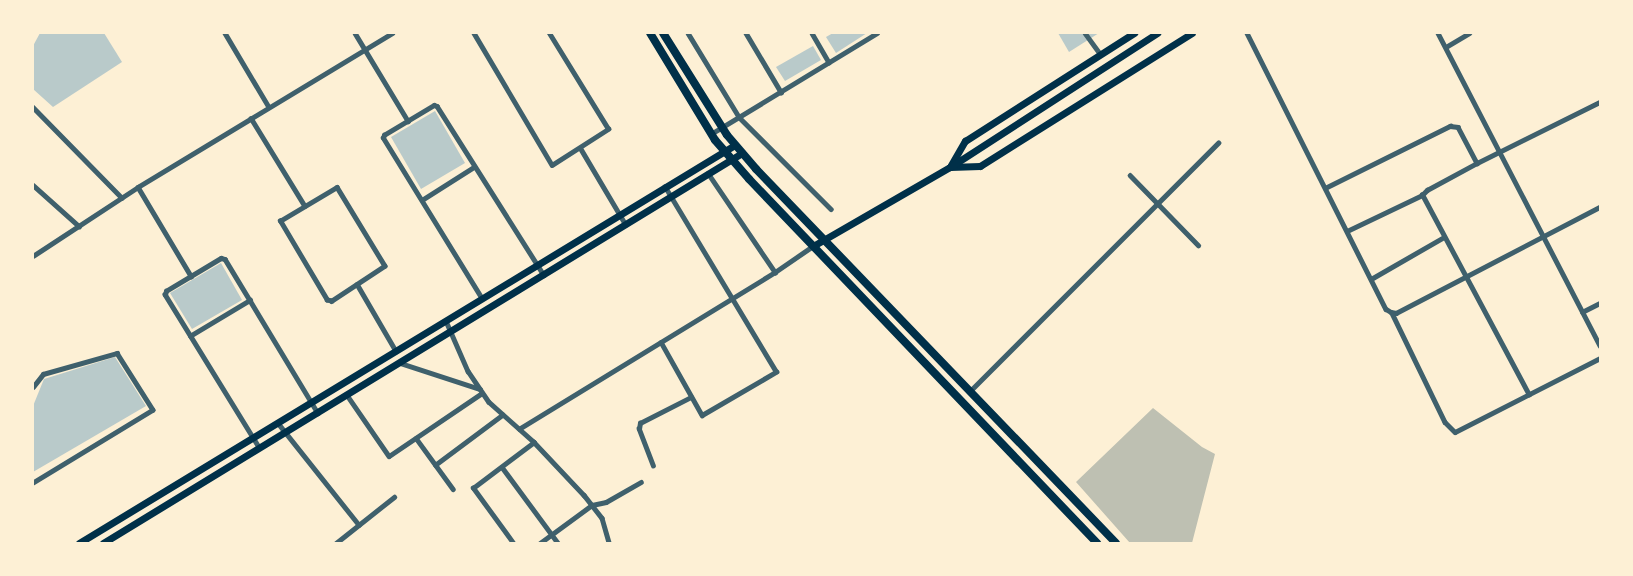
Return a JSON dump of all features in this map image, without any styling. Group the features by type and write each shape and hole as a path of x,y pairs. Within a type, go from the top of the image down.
{"main road":[{"path":"650,33 711,134 731,159 1097,543"},
{"path":"663,33 722,128 741,153 1116,543"},
{"path":"950,167 965,141 1134,33"},
{"path":"813,246 950,167 1157,33"},
{"path":"950,167 980,166 1192,33"},
{"path":"79,543 735,145"},
{"path":"103,543 741,153"}],"street":[{"path":"225,33 268,108"},
{"path":"355,33 408,121"},
{"path":"33,256 138,188 392,33"},
{"path":"474,33 549,162 555,164 605,133 607,126 549,33"},
{"path":"688,33 739,117 831,209"},
{"path":"746,33 781,92"},
{"path":"812,33 829,62"},
{"path":"711,134 877,33"},
{"path":"1086,33 1100,54"},
{"path":"1247,33 1386,309 1392,313 1445,422 1455,432 1600,358"},
{"path":"1438,33 1600,345"},
{"path":"1446,47 1468,33"},
{"path":"1347,231 1422,195 1427,190 1477,163 1600,102"},
{"path":"482,299 383,138 384,135 435,104 544,275"},
{"path":"33,107 122,198"},
{"path":"251,118 305,206"},
{"path":"1326,188 1450,126 1458,127 1477,163"},
{"path":"970,391 1218,142"},
{"path":"581,149 626,225"},
{"path":"422,200 474,167"},
{"path":"708,173 775,272"},
{"path":"1130,176 1198,245"},
{"path":"33,185 79,226"},
{"path":"661,342 700,412 705,415 776,372 665,187"},
{"path":"138,188 191,276"},
{"path":"334,188 339,189 384,263 382,269 357,284 332,302 327,300 280,223 334,188"},
{"path":"1422,195 1529,395"},
{"path":"1392,313 1600,207"},
{"path":"1371,279 1444,237"},
{"path":"519,429 775,272 813,246"},
{"path":"259,448 165,293 191,276 223,258 318,413"},
{"path":"357,284 396,351"},
{"path":"190,336 250,300"},
{"path":"1582,312 1600,303"},
{"path":"446,321 468,371 481,391 502,415 534,442 592,505 602,518 609,543"},
{"path":"33,387 43,374 117,353 153,410 33,483"},
{"path":"400,363 481,391"},
{"path":"347,395 387,455 416,438 481,391"},
{"path":"653,466 639,429 640,423 691,397"},
{"path":"435,465 502,415"},
{"path":"278,423 359,525"},
{"path":"416,438 453,489"},
{"path":"513,543 473,489 534,442"},
{"path":"502,467 558,543"},
{"path":"540,543 592,505 606,502 641,482"},
{"path":"336,543 394,497"}],"shaded area":[{"path":"40,33 104,33 122,62 53,107 33,89 33,46"},
{"path":"833,33 867,33 836,53 826,37"},
{"path":"1058,33 1099,33 1069,52"},
{"path":"813,46 821,60 785,81 776,67"},
{"path":"435,111 465,163 421,189 391,137"},
{"path":"221,263 242,300 192,329 170,293"},
{"path":"115,357 146,406 33,472 33,406 44,379"}],"building":[{"path":"1153,408 1202,447 1215,454 1192,543 1130,543 1076,482"}]}
